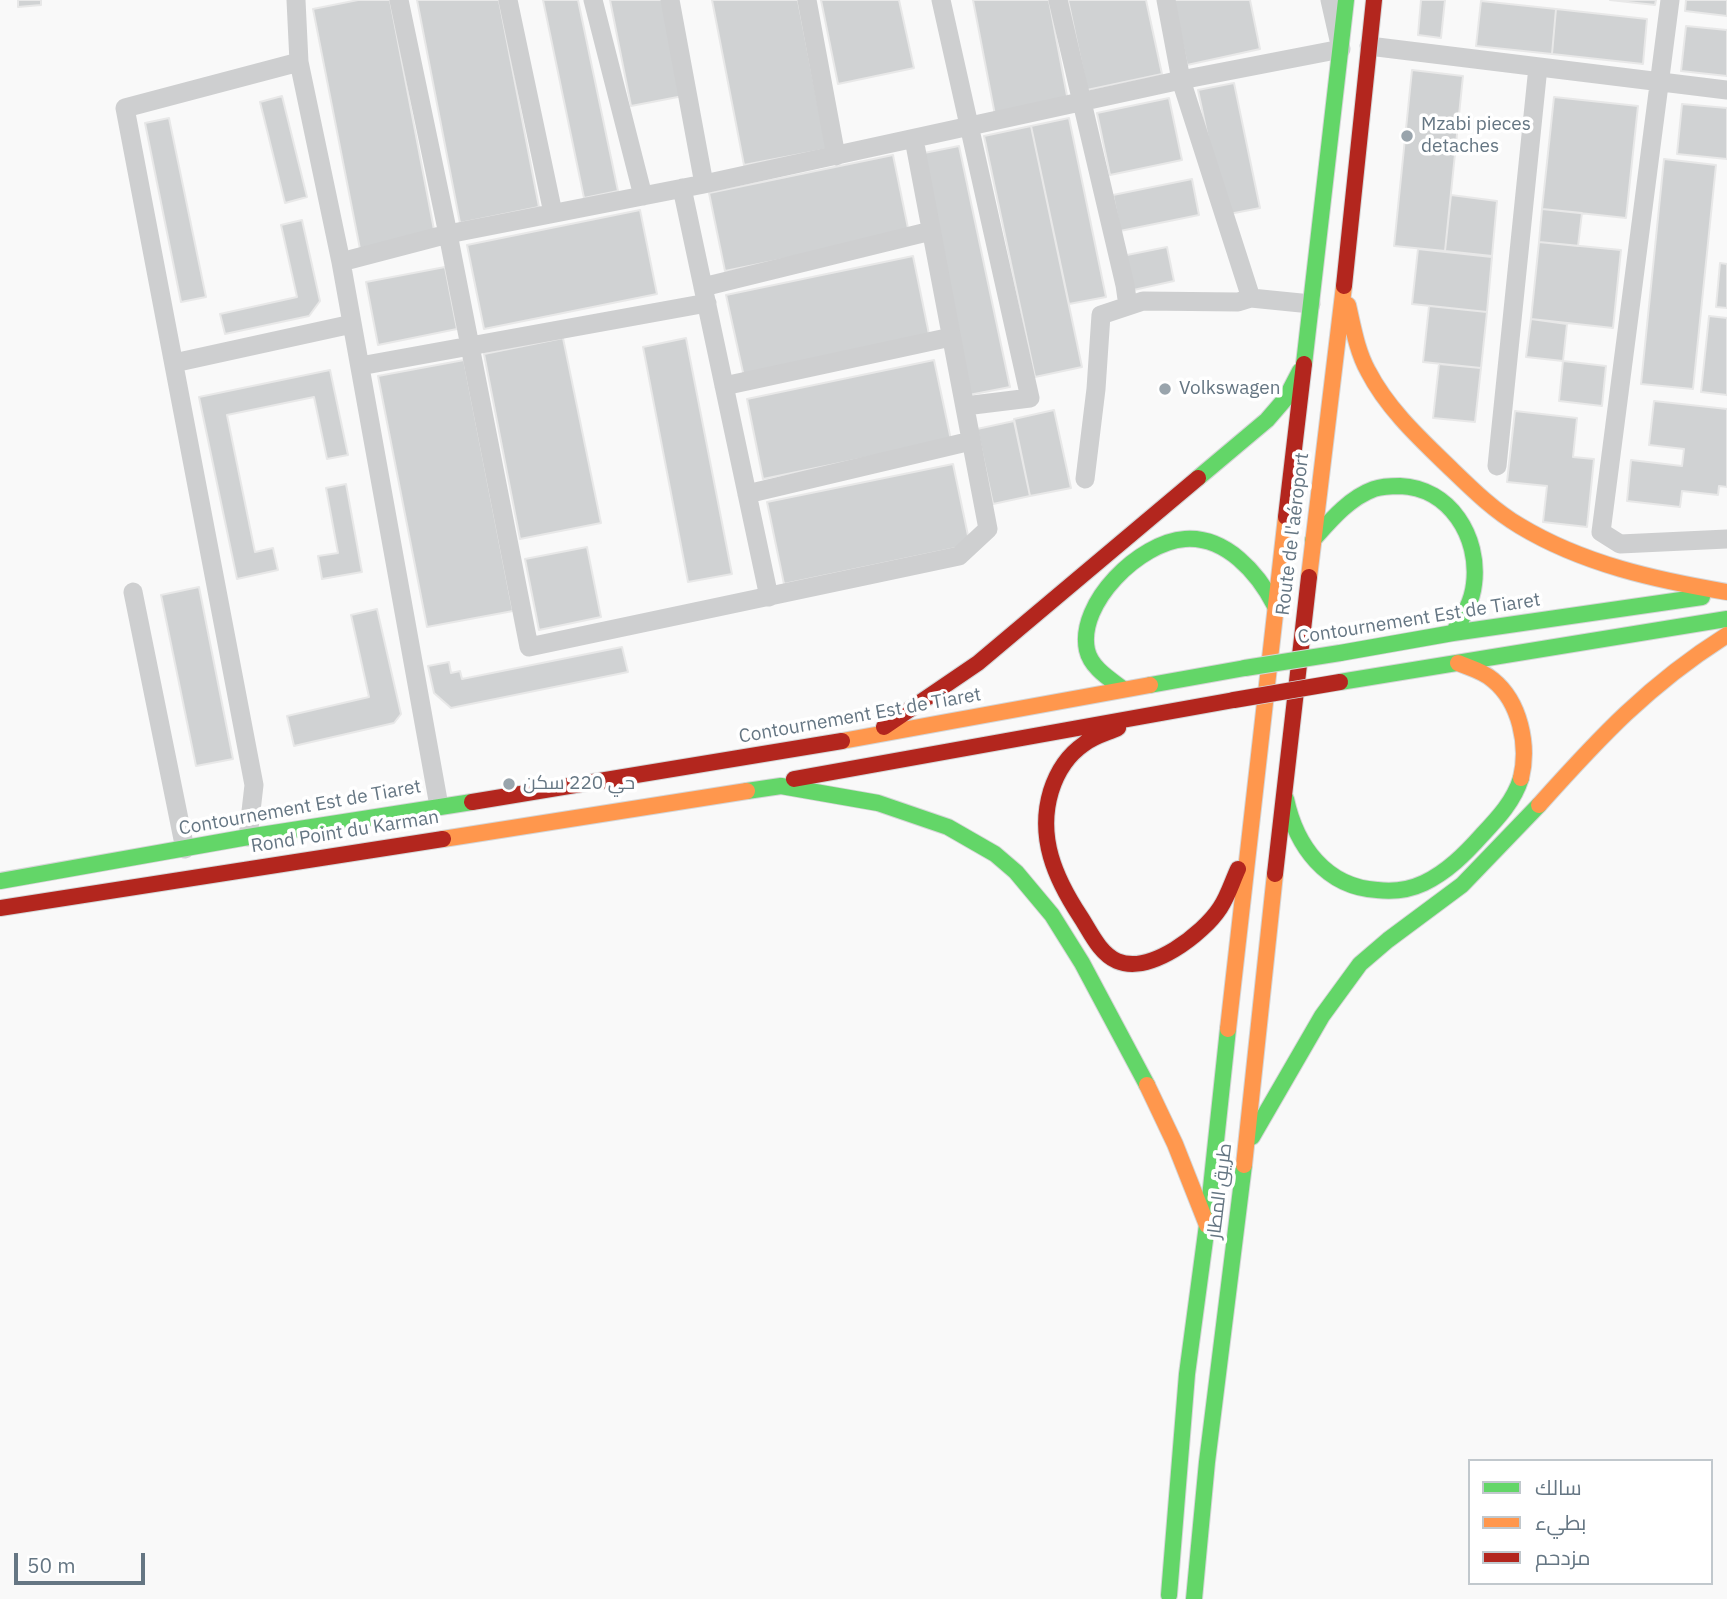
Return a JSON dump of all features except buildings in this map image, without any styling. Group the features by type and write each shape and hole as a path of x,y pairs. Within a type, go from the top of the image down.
{"main road":[{"name":"Route de l'aéroport","path":"1250,842 1346,0"},
{"name":"Route de l'aéroport","path":"1284,788 1344,286 1374,0"},
{"path":"1344,286 1356,338 1367,370 1393,409 1471,488 1519,525 1569,551 1643,576 1727,593"},
{"path":"870,736 978,663 1267,420 1286,398 1304,364"},
{"path":"1290,478 1320,481"},
{"path":"1313,540 1342,509 1365,494 1384,486 1412,486 1436,495 1451,506 1466,527 1474,551 1474,577 1469,605 1462,622 1453,633"},
{"path":"1123,689 1094,666 1086,650 1085,631 1095,602 1105,587 1160,546 1184,539 1210,542 1234,556 1259,577 1267,587 1275,606"},
{"name":"Contournement Est de Tiaret","path":"0,881 248,837 870,736 1123,689 1453,633 1727,593"},
{"path":"697,797 1234,699 1727,619"},
{"path":"1247,1147 1328,1007 1350,976 1400,930 1460,887 1491,857 1619,717 1669,672 1727,635"},
{"path":"1284,788 1289,814 1297,835 1313,859 1334,880 1357,888 1389,893 1415,888 1439,876 1464,857 1502,814 1518,787 1525,758 1521,726 1498,684 1483,673 1458,663"},
{"path":"1153,713 1080,746 1060,769 1047,800 1044,834 1050,859 1064,892 1100,950 1118,962 1141,965 1167,953 1198,933 1220,909 1250,842"},
{"path":"697,797 782,786 824,791 870,801 929,819 971,838 1005,863 1028,883 1055,917 1074,949 1164,1119 1207,1226"},
{"name":"طريق المطار","path":"1194,1599 1207,1462 1247,1147 1284,788"},
{"name":"Rond Point du Karman","path":"0,908 697,797"},
{"name":"طريق المطار","path":"1169,1599 1187,1374 1207,1226 1250,842"},
{"path":"1204,1247 1233,1251"}],"street":[{"path":"296,0 299,62 341,262 439,806"},
{"path":"399,0 448,234 528,647 959,556 988,529 914,139"},
{"path":"508,0 553,213"},
{"path":"593,0 643,196"},
{"path":"670,0 704,184"},
{"path":"807,0 836,156"},
{"path":"941,0 1030,398 965,406"},
{"path":"1058,0 1128,306"},
{"path":"1166,0 1181,80 1251,298"},
{"path":"341,262 448,234 704,184 1181,80 1341,48 1330,0"},
{"path":"1670,0 1601,532 1620,544 1727,539"},
{"path":"1369,46 1727,90"},
{"path":"248,837 254,785 125,108 299,62"},
{"path":"1497,466 1538,67"},
{"path":"682,188 769,597"},
{"path":"360,366 705,295 931,231"},
{"path":"1085,479 1096,389 1101,315 1143,301 1238,302 1251,298 1311,304"},
{"path":"174,363 352,324"},
{"path":"724,386 951,337"},
{"path":"747,494 971,441"},
{"path":"133,592 185,849"}],"traffic: fast":[{"path":"1304,364 1346,0"},
{"path":"1198,478 1267,420 1286,398 1300,371"},
{"path":"1313,540 1348,504 1374,489 1400,486 1418,489 1434,496 1447,505 1458,518 1472,549 1475,566 1471,598 1453,633"},
{"path":"1123,689 1092,662 1087,650 1086,632 1092,613 1115,578 1149,551 1185,539 1214,544 1227,550 1250,570 1275,606"},
{"path":"1340,653 1453,633 1702,597"},
{"path":"1340,682 1727,619"},
{"path":"1245,668 1340,653"},
{"path":"1150,685 1245,668"},
{"path":"1286,799 1297,833 1316,861 1328,872 1359,887 1395,891 1424,883 1455,862 1505,809 1521,778"},
{"path":"747,791 781,786 878,803 948,827 995,854 1016,872 1052,915 1082,963 1147,1085"},
{"path":"0,881 248,837 472,802"},
{"path":"1252,1137 1322,1016 1360,964 1462,885 1539,805"},
{"path":"1169,1595 1187,1374 1207,1225 1228,1029"},
{"path":"1194,1599 1207,1462 1244,1165"}],"traffic: slow":[{"path":"1309,577 1344,286"},
{"path":"1348,305 1361,355 1383,396 1422,440 1499,512 1544,539 1594,560 1647,576 1727,592"},
{"path":"1228,1029 1286,517"},
{"path":"1539,805 1626,713 1673,673 1727,635"},
{"path":"1458,663 1489,677 1510,700 1523,738 1521,778"},
{"path":"842,741 1150,685"},
{"path":"443,839 747,791"},
{"path":"1244,1165 1275,874"},
{"path":"1147,1085 1175,1144 1207,1225"}],"traffic: jam":[{"path":"1344,286 1374,0"},
{"path":"1286,517 1304,364"},
{"path":"884,727 978,663 1198,478"},
{"path":"1275,874 1309,577"},
{"path":"1234,700 1340,682"},
{"path":"794,779 1234,700"},
{"path":"1118,728 1088,741 1068,759 1053,784 1047,808 1047,841 1056,872 1071,902 1100,947 1117,961 1130,964 1145,962 1174,950 1189,940 1220,908 1238,869"},
{"path":"472,802 842,741"},
{"path":"0,908 443,839"}],"place":[{"name":"Mzabi pieces detaches","path":"1407,136"},
{"name":"Volkswagen","path":"1165,389"},
{"name":"حي 220 سكن","path":"509,784"}]}
